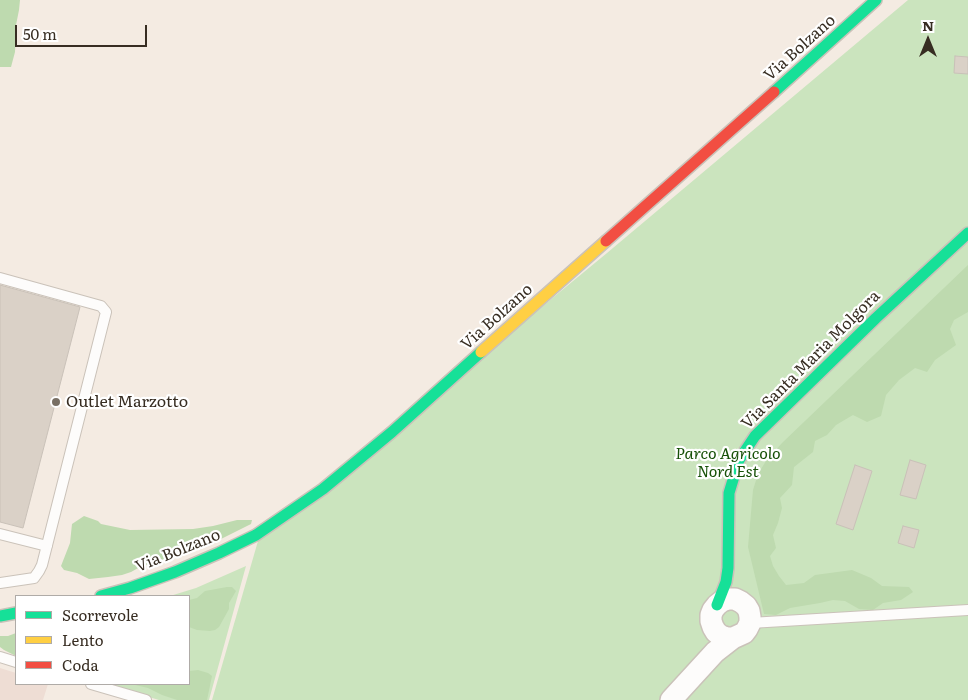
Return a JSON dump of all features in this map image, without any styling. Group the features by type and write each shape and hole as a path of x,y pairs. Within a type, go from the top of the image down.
{"street":[{"name":"Via Bolzano","path":"104,595 175,572 219,553 256,535 323,489 407,418 848,27 876,0"},
{"name":"Via Santa Maria Molgora","path":"716,604 726,582 728,568 730,493 739,460 755,436 876,318 968,233"},
{"path":"728,568 741,602"},
{"path":"671,700 715,652 748,629 750,623 749,611 746,606 735,599 728,599 716,604 711,615 711,621 716,632 721,636 733,638"},
{"path":"0,616 15,613"},
{"path":"701,666 708,650 713,627"}],"lane":[{"path":"0,278 101,306 106,312 42,565 34,578 0,583"},
{"path":"0,534 47,546"},
{"path":"750,623 968,610"},
{"path":"0,657 15,662"},
{"path":"94,685 146,700"}],"shaded area":[{"path":"0,668 15,673 15,685 48,685 43,700 0,700"}],"green space":[{"path":"0,0 20,0 16,25 15,52 11,67 0,67"},
{"name":"Parco Agricolo Nord Est","path":"908,0 968,0 968,700 212,700 258,541 607,253"},
{"path":"968,265 968,312 954,320 950,329 956,345 935,360 927,372 915,368 899,380 886,395 881,416 867,422 853,415 836,425 827,435 815,441 813,452 794,467 792,485 780,498 782,508 773,535 776,548 770,556 773,566 786,585 804,583 815,575 852,570 871,578 882,586 909,587 913,592 901,600 883,603 873,610 859,609 845,601 833,600 790,608 776,615 764,614 748,547 753,490 758,474 766,461 782,443"},
{"path":"84,516 101,524 130,530 193,529 237,520 252,520 251,524 221,539 140,567 131,572 89,579 77,573 64,570 61,566 70,543 72,524"},
{"path":"246,566 209,700 159,700 109,685 190,685 190,595 173,595 196,588"},
{"path":"232,587 236,591 219,627 210,631 190,627 190,600 197,598 205,591"},
{"path":"15,633 15,656 0,647 0,636"},
{"path":"198,670 212,676 207,700 177,700 135,685 190,685 190,671"}],"building":[{"path":"955,56 968,57 968,74 954,73"},
{"path":"0,285 80,307 23,528 0,522"},
{"path":"910,460 926,465 916,499 900,495"},
{"path":"855,465 872,471 853,530 836,524"},
{"path":"903,526 919,530 914,548 898,543"}],"traffic: fast":[{"path":"774,92 876,0"},
{"path":"717,605 726,582 728,568 729,493 739,460 755,436 876,318 968,233"},
{"path":"105,595 175,572 256,535 323,489 392,432 481,352"},
{"path":"0,616 15,613"}],"traffic: slow":[{"path":"481,352 606,241"}],"traffic: jam":[{"path":"606,241 774,92"}],"place":[{"name":"Outlet Marzotto","path":"56,402"}]}
